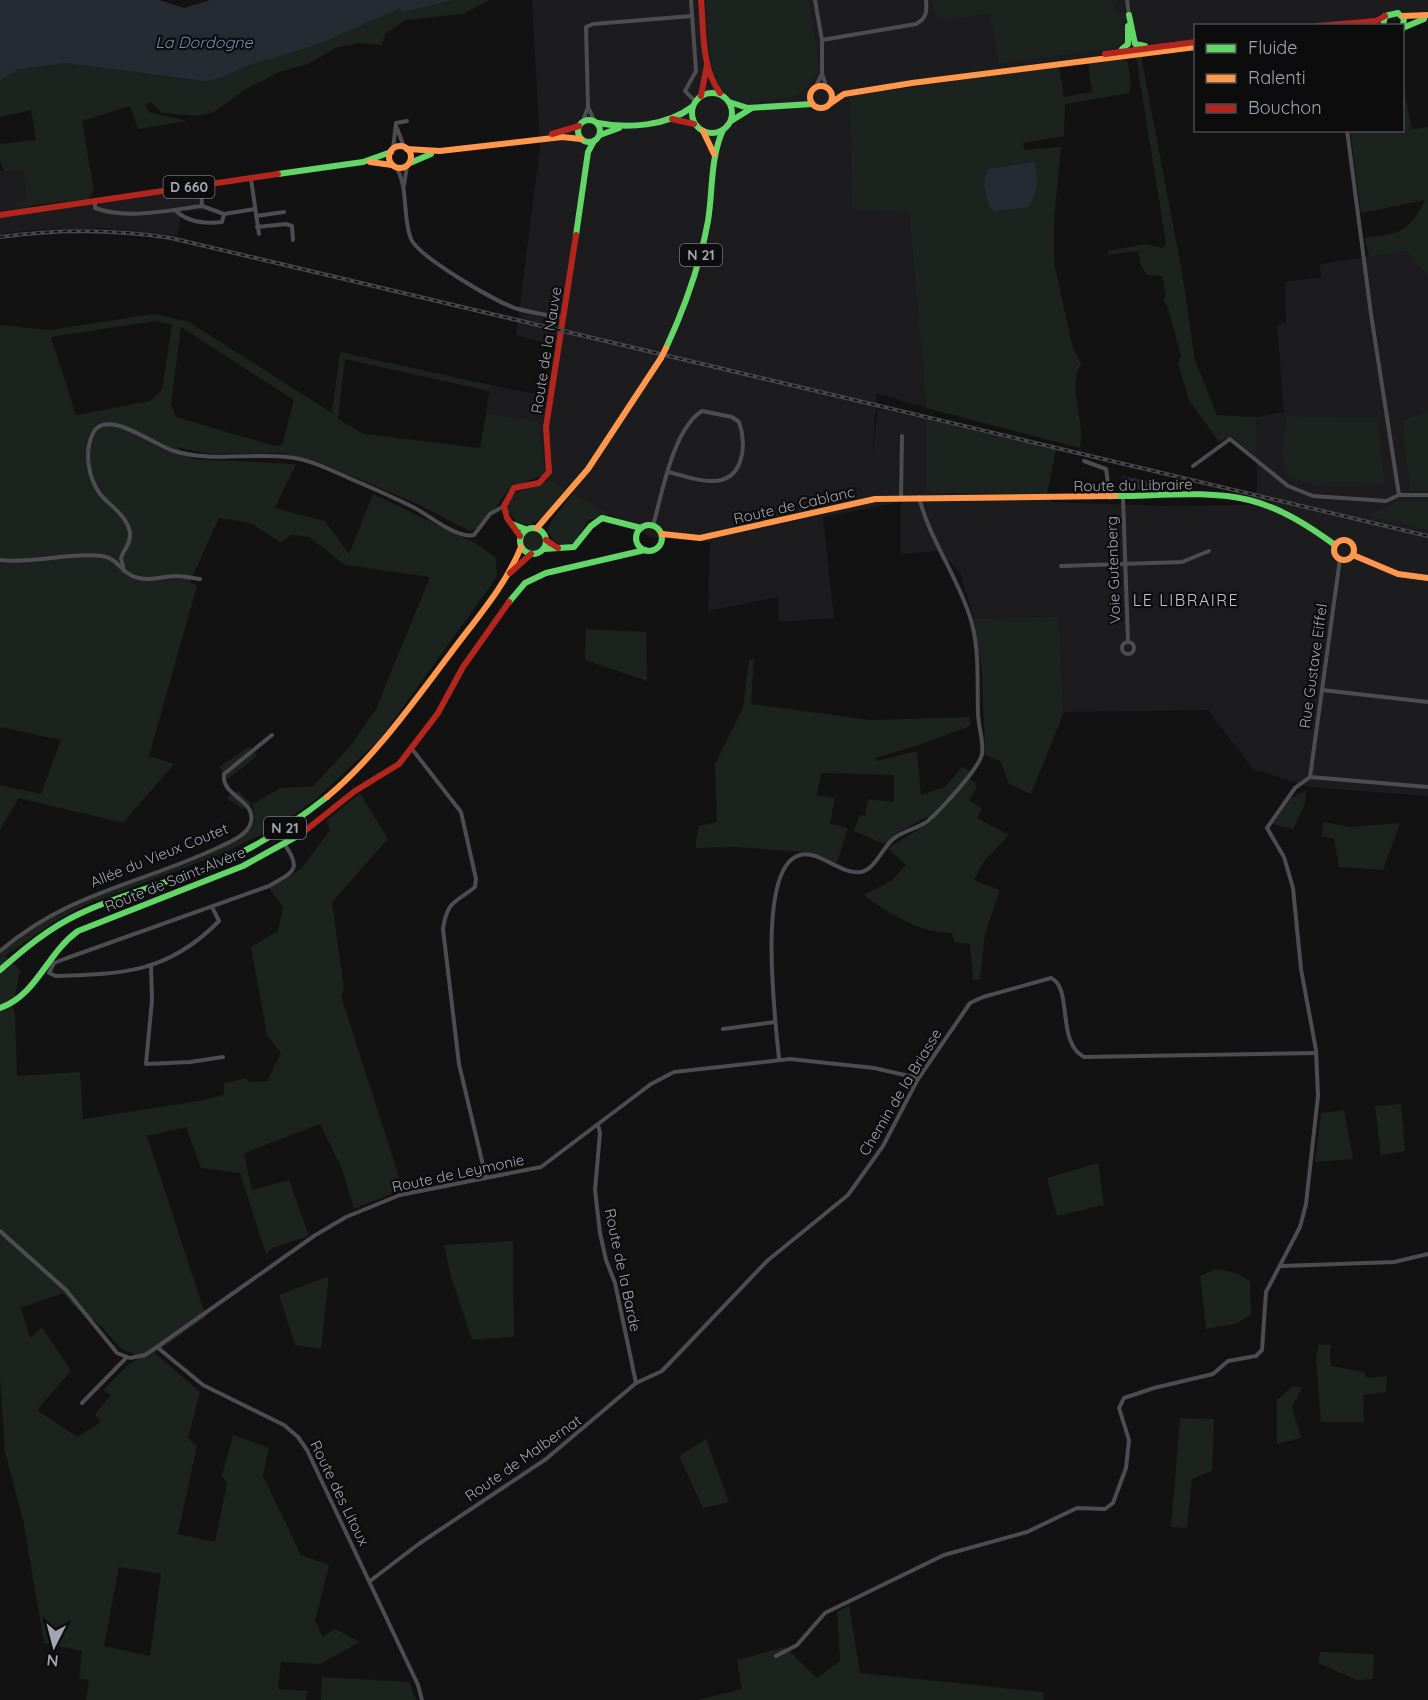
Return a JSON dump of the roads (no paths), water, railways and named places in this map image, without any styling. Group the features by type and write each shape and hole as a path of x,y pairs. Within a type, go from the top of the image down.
{"main road":[{"path":"702,0 707,59 713,84 729,102 733,115 731,121"},
{"path":"1341,24 1376,21 1394,12 1402,15 1428,17"},
{"path":"1129,15 1135,44 1166,46"},
{"path":"1129,15 1132,52"},
{"path":"1077,60 1125,49 1128,44 1129,15"},
{"path":"1402,15 1403,24"},
{"path":"1383,24 1385,16"},
{"path":"1404,29 1428,17"},
{"path":"702,131 713,133 723,130 742,112 754,107 795,102 823,108 844,94 1194,42"},
{"path":"1107,54 1194,47"},
{"path":"672,119 694,104 704,91 707,59"},
{"path":"795,102 810,95 816,86 844,94"},
{"path":"828,88 833,97 831,103"},
{"path":"701,96 712,93 723,96"},
{"path":"810,95 812,104"},
{"path":"729,102 754,107"},
{"path":"694,104 695,124"},
{"path":"519,141 571,130 581,123 633,124 672,119 695,124 710,141 714,156"},
{"path":"596,122 600,135 633,124"},
{"path":"581,123 582,139 588,152"},
{"name":"N 21","path":"540,530 607,440 666,348 691,290 703,247 714,156 723,130"},
{"name":"Route de la Nauve","path":"504,506 514,488 538,484 545,479 549,470 544,438 588,152 600,135"},
{"path":"440,151 405,148 392,151 389,159 394,166 408,164 417,158 440,151 519,141 573,136 594,141"},
{"path":"405,148 410,156 408,164"},
{"name":"D 660","path":"0,214 363,162 392,151"},
{"name":"D 660","path":"363,162 394,166"},
{"name":"Route du Libraire","path":"919,498 1217,496 1252,500 1286,513 1335,545"},
{"name":"Route de Cablanc","path":"675,537 700,538 875,499 919,498"},
{"path":"504,506 511,523 520,536 521,547 531,554 543,549 575,547 581,543 589,525 602,518 612,519 627,526 641,528 653,526 662,534 675,537"},
{"path":"511,523 525,529 540,530 546,540 559,549"},
{"path":"627,526 645,550 656,549 675,537"},
{"path":"626,555 637,540 641,528"},
{"path":"520,536 525,529"},
{"path":"661,544 662,534"},
{"path":"543,549 546,540"},
{"path":"1340,541 1348,541 1353,545 1353,555 1349,559 1340,559 1334,552 1335,545 1340,541"},
{"name":"N 21","path":"0,970 25,947 88,910 243,852 288,826 323,801 354,775 390,735 496,589 521,547"},
{"name":"Route de Saint-Alvère","path":"0,1008 14,1002 31,989 58,947 78,931 243,866 285,845 320,821 355,791 387,773 412,749 438,713 463,668 518,588 546,573 645,550"},
{"name":"N 21","path":"496,589 523,559 531,554"},
{"path":"1353,555 1398,574 1428,578"}],"street":[{"path":"691,0 696,71 685,91 694,104"},
{"path":"815,0 822,40 822,73 828,88"},
{"path":"822,40 916,24 923,21 927,11 926,0"},
{"path":"1127,0 1129,15"},
{"path":"581,123 588,107 586,27 593,24 692,16"},
{"path":"816,86 822,73"},
{"path":"588,107 596,122"},
{"path":"396,123 407,121"},
{"path":"396,123 405,148"},
{"path":"392,151 396,123"},
{"path":"1347,132 1371,314 1400,495"},
{"path":"408,164 404,191 406,225 413,242 426,256 490,296 517,308 563,318"},
{"path":"394,166 404,191"},
{"path":"250,179 259,234"},
{"path":"201,186 202,206"},
{"path":"95,202 95,208 106,212 136,214 202,206 224,214 255,209"},
{"path":"175,210 182,217 205,224 222,222 224,214"},
{"path":"256,216 284,212"},
{"path":"257,227 286,224 292,226 293,240"},
{"path":"653,526 668,472 676,446 695,415 702,411 732,417 739,422 743,454 736,471 727,478 708,481 668,472"},
{"path":"124,571 121,558 129,544 130,533 126,522 100,494 89,465 94,430 102,425 113,423 126,427 161,447 177,452 210,457 274,456 302,460 413,507 463,535 474,535 490,514 504,506"},
{"path":"902,436 902,497"},
{"path":"1193,466 1230,438 1288,486 1313,496 1386,501 1400,495 1428,495"},
{"path":"1084,461 1106,469 1110,498"},
{"path":"779,1059 771,964 774,912 779,881 785,867 799,855 808,855 852,871 862,872 869,868 892,840 928,821 971,772 982,754 977,667 970,616 956,580 924,516 919,498"},
{"name":"Voie Gutenberg","path":"1123,498 1128,641"},
{"path":"1061,566 1182,562 1209,550"},
{"path":"0,560 16,562 104,556 115,559 124,571 146,579 178,576 200,579"},
{"name":"Rue Gustave Eiffel","path":"1310,777 1340,559"},
{"path":"1322,690 1428,702"},
{"name":"Allée du Vieux Coutet","path":"0,951 35,925 72,904 213,850 244,833 250,826 251,813 248,806 228,788 224,774 272,735"},
{"path":"412,749 460,812 476,879 475,887 453,901 445,915 443,928 459,1064 486,1178"},
{"path":"776,1656 798,1645 825,1613 944,1555 1027,1532 1077,1508 1105,1509 1113,1503 1126,1468 1129,1440 1119,1408 1124,1398 1154,1388 1213,1374 1228,1361 1256,1356 1262,1350 1266,1292 1282,1266 1299,1227 1310,1181 1318,1096 1316,1053 1301,969 1289,871 1267,828 1295,788 1310,777 1428,787"},
{"path":"212,908 219,921 208,932 183,950 151,965 124,974 56,976 49,973 54,963 261,890 293,871 295,866 292,856 285,845"},
{"path":"151,965 153,967 152,1000 147,1064 190,1062 223,1057"},
{"name":"Chemin de la Briasse","path":"684,1349 767,1261 848,1195 883,1146 918,1079 970,1003 983,997 1051,978 1059,986 1071,1046 1084,1057 1316,1053"},
{"path":"723,1029 775,1022"},
{"name":"Route de Leymonie","path":"127,1357 145,1355 314,1236 346,1217 400,1195 541,1167 651,1084 674,1072 779,1059 874,1068 918,1079"},
{"name":"Route de la Barde","path":"598,1125 600,1133 595,1190 600,1233 606,1260 615,1283 636,1383"},
{"path":"0,1231 66,1290 106,1341 117,1353 127,1357 82,1403"},
{"path":"1282,1266 1394,1262 1428,1254"},
{"name":"Route des Litoux","path":"157,1347 203,1385 284,1425 298,1437 370,1581 418,1685 422,1700"},
{"name":"Route de Malbernat","path":"370,1581 420,1543 546,1460 636,1383 662,1371 684,1349"}],"water":[{"name":"La Dordogne","path":"0,0 159,0 184,8 210,0 453,0 403,12 400,8 316,45 246,66 223,77 206,81 66,63 19,69 0,80"},
{"path":"1034,162 1036,186 1028,207 994,211 990,208 984,183 989,169"},
{"path":"1123,476 1161,484 1162,488 1126,490"}],"railway":[{"path":"0,237 86,231 171,238 1428,536"}],"district":[{"name":"LE LIBRAIRE","path":"1186,600"}]}
